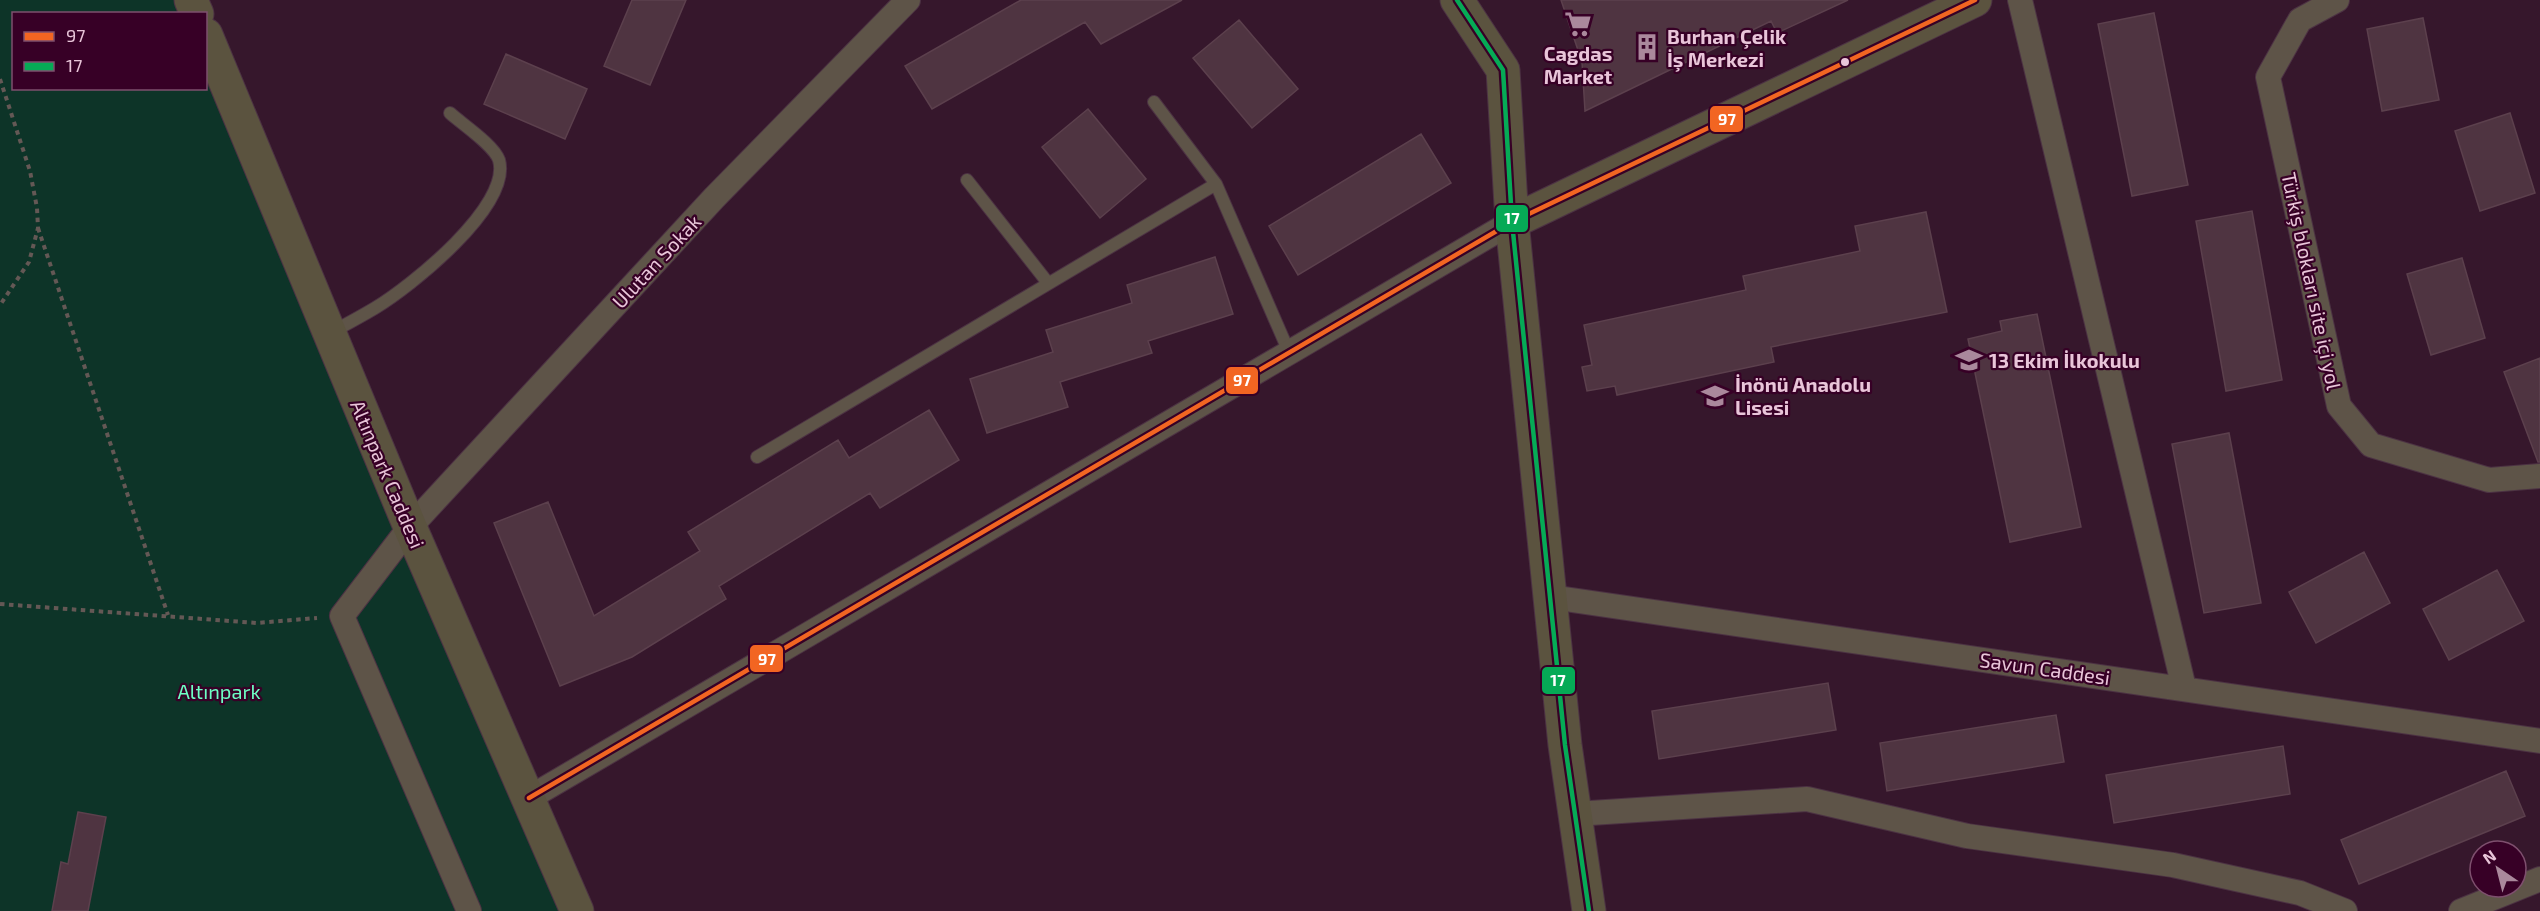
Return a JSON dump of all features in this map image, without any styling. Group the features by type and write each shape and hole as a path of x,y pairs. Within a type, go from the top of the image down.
{"street":[{"name":"Ulutan Sokak","path":"342,616 410,527 714,198 908,0"},
{"path":"1457,0 1503,70 1512,222 1575,814 1589,911"},
{"path":"529,798 1512,222 1975,0"},
{"path":"2020,0 2184,688"},
{"name":"Türkiş blokları site içi yol","path":"2337,0 2300,20 2268,77 2339,406 2372,445 2489,480 2540,476"},
{"name":"Altınpark Caddesi","path":"207,37 410,527 577,911"},
{"name":"Savun Caddesi","path":"1551,597 2540,741"},
{"path":"342,616 469,911"},
{"path":"1575,814 1808,799 1967,836 2173,865 2300,893 2345,911"},
{"path":"2461,911 2540,879"}],"lane":[{"path":"1154,102 1216,184 1289,352"},
{"path":"329,333 375,308 408,285 446,251 486,207 500,179 499,159 483,140 450,113"},
{"path":"966,180 1048,283"},
{"path":"757,457 1216,184"}],"path":[{"path":"0,80 30,171 38,228 168,615"},
{"path":"0,305 29,262 38,228"},
{"path":"0,604 257,623 342,616"}],"green space":[{"name":"Altınpark","path":"0,0 191,0 197,12 12,12 12,90 207,90 207,37 577,911 0,911"}],"building":[{"path":"632,0 686,0 650,85 604,66"},
{"path":"1021,0 1182,0 1101,44 1085,22 932,109 905,66"},
{"name":"Burhan Çelik İş Merkezi","path":"1561,0 1848,0 1777,33 1771,21 1585,111 1582,62"},
{"path":"2154,13 2188,185 2132,196 2098,24"},
{"path":"2423,18 2439,100 2382,111 2367,29"},
{"path":"1239,20 1298,89 1252,128 1193,58"},
{"path":"506,54 587,89 565,139 484,104"},
{"path":"1088,109 1146,179 1100,218 1042,147"},
{"path":"2510,113 2535,193 2480,211 2455,131"},
{"path":"1421,134 1451,183 1298,275 1269,226"},
{"path":"2252,211 2282,380 2226,391 2196,221"},
{"path":"1926,212 1947,312 1771,347 1774,362 1617,395 1615,386 1587,391 1582,367 1592,365 1584,325 1746,290 1743,276 1860,251 1855,226"},
{"path":"1215,257 1233,314 1148,341 1152,353 1060,382 1068,407 987,433 970,379 1053,352 1046,330 1132,303 1127,285"},
{"path":"2462,258 2485,338 2431,355 2407,274"},
{"path":"2037,314 2081,527 2010,542 1968,339 2002,331 2000,321"},
{"path":"2540,358 2540,462 2538,462 2504,372"},
{"path":"929,410 959,460 880,508 870,493 719,586 726,599 632,657 560,686 494,523 548,502 594,616 700,551 688,532 838,440 849,458"},
{"path":"2229,433 2261,603 2204,613 2172,444"},
{"path":"2364,552 2390,603 2316,643 2289,592"},
{"path":"2497,570 2524,621 2449,660 2423,609"},
{"path":"1828,683 1836,730 1659,759 1652,711"},
{"path":"2056,715 2064,762 1887,791 1880,743"},
{"path":"2283,746 2290,794 2114,823 2106,775"},
{"path":"2506,771 2525,816 2359,884 2341,840"},
{"path":"78,812 106,817 88,911 52,911 61,862 68,864"}],"transit line":[{"name":"17","path":"1457,0 1503,70 1512,222 1565,745 1589,911"},
{"name":"97","path":"529,798 1512,222 1975,0"}],"place":[{"name":"Cagdas Market","path":"1578,24"},
{"name":"Burhan Çelik İş Merkezi","path":"1647,47"},
{"name":"13 Ekim İlkokulu","path":"1969,360"},
{"name":"İnönü Anadolu Lisesi","path":"1715,396"}]}
